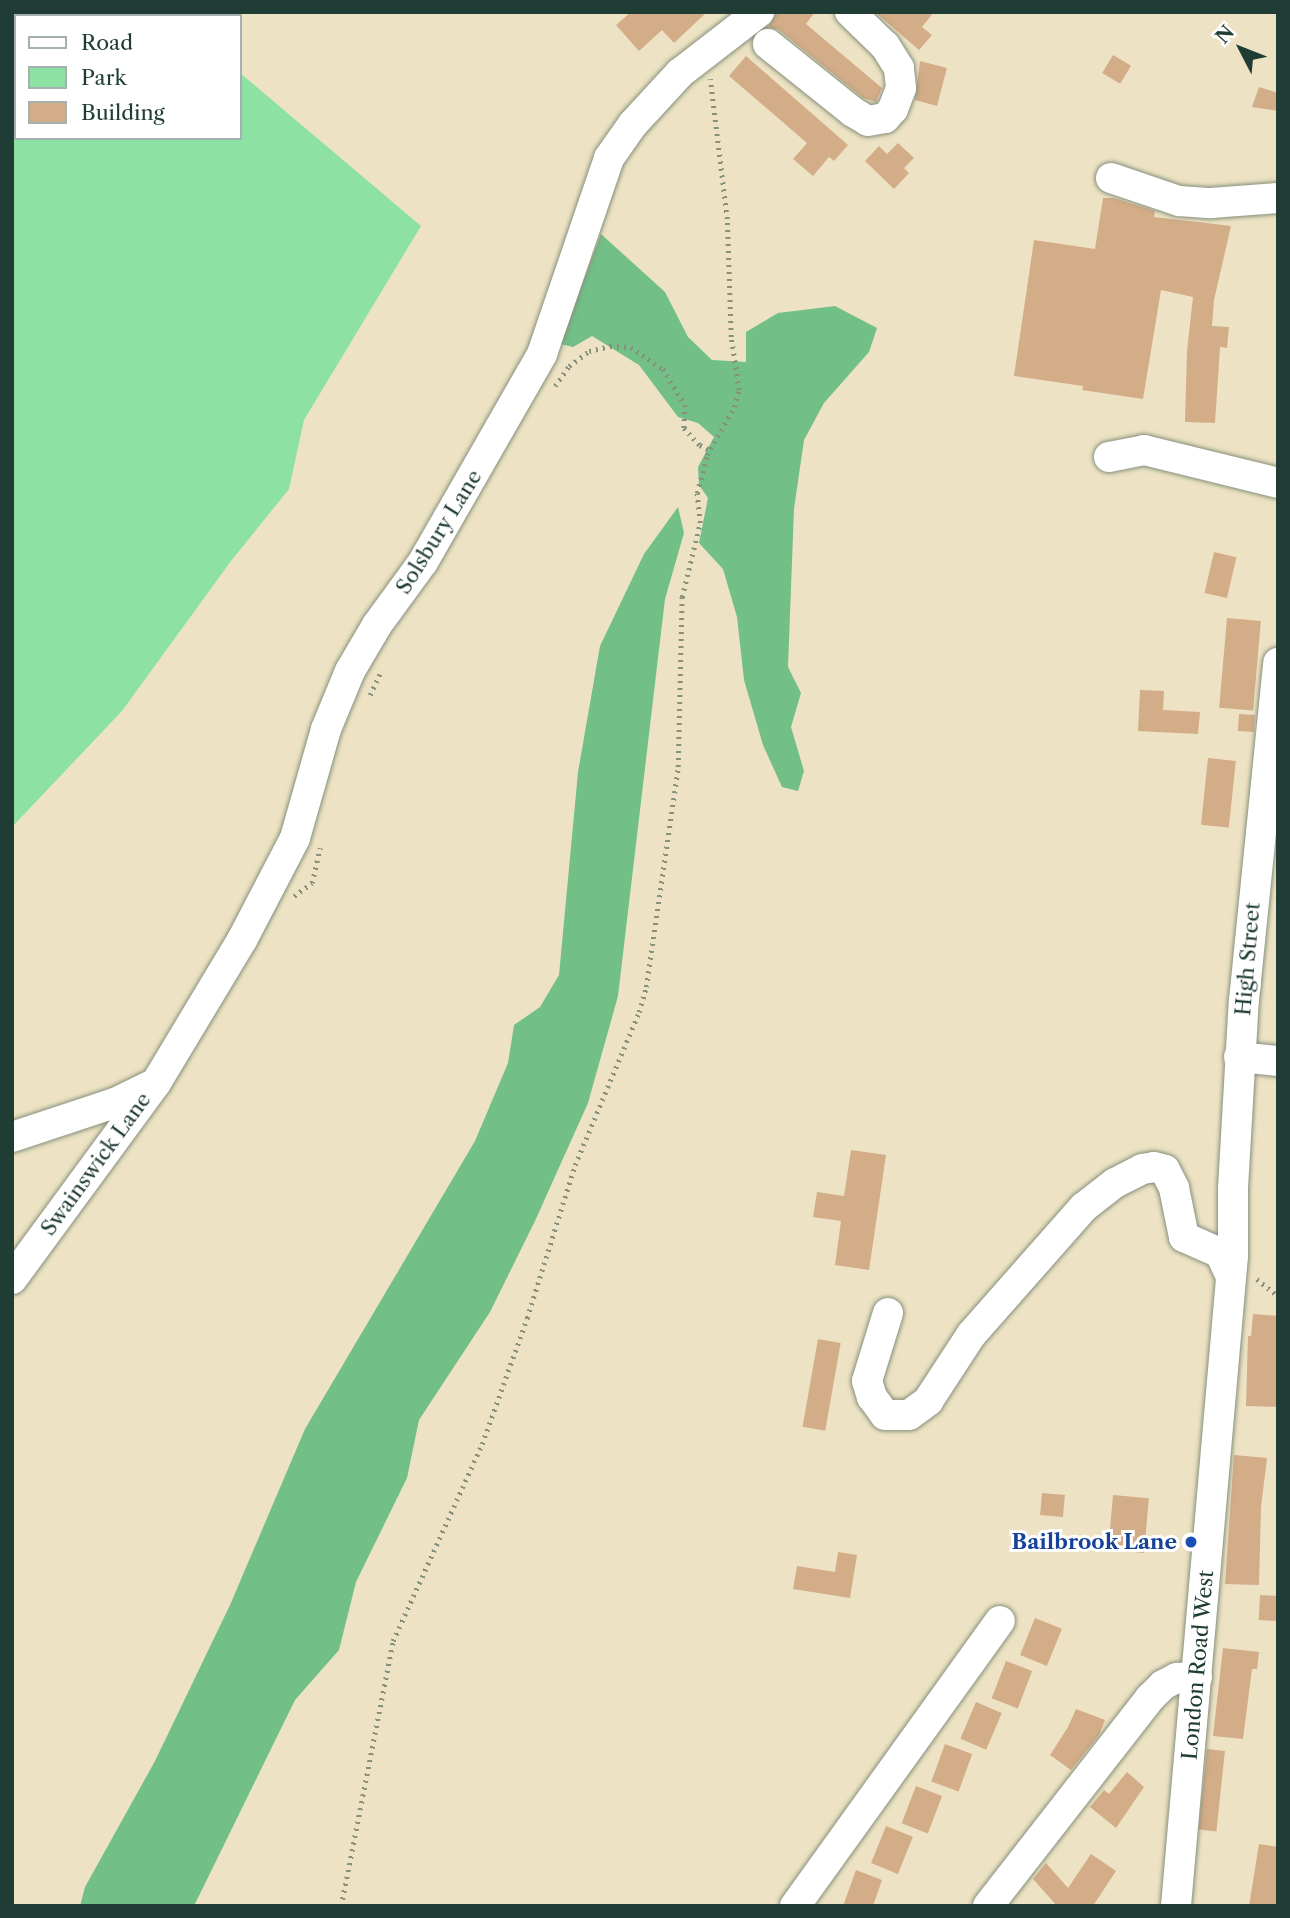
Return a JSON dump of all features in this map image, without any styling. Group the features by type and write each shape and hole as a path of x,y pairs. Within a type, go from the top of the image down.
{"street":[{"name":"Solsbury Lane","path":"156,1083 243,940 295,838 326,729 351,671 377,625 423,562 542,354 610,158 633,124 680,73 759,12"},
{"path":"768,44 868,121 885,118 894,109 901,89 899,68 885,46 850,12"},
{"path":"1111,178 1180,201 1211,203 1278,198"},
{"path":"1109,457 1144,450 1278,483"},
{"name":"High Street","path":"1232,1267 1239,1057 1278,663"},
{"path":"1239,1057 1278,1061"},
{"path":"12,1137 115,1103 156,1083"},
{"name":"Swainswick Lane","path":"12,1279 156,1083"},
{"path":"888,1313 867,1381 872,1397 885,1415 909,1415 928,1401 971,1335 1084,1207 1115,1183 1142,1169 1154,1167 1165,1170 1174,1188 1184,1237 1220,1253 1232,1267"},
{"name":"London Road West","path":"1176,1906 1232,1267"},
{"path":"795,1906 1000,1621"},
{"path":"988,1906 1150,1698 1163,1685 1177,1678 1197,1678"}],"path":[{"path":"341,1906 393,1642 482,1444 527,1318 575,1165 639,1012 646,987 678,767 682,597 700,523 696,493 710,450 734,407 739,390 731,337 727,219 710,99 710,71"},
{"path":"554,388 569,366 589,351 611,346 631,347 663,369 685,405 684,428 700,445 710,450"},
{"path":"365,706 381,673"},
{"path":"312,883 321,842"},
{"path":"1261,1283 1278,1296"}],"green space":[{"path":"51,12 168,12 168,14"},
{"path":"12,25 14,140 242,140 242,75 421,226 304,420 289,489 231,561 122,711 12,827"},
{"path":"601,234 665,292 688,337 712,360 746,362 746,332 778,313 835,306 877,328 869,352 824,403 804,440 794,509 788,667 801,693 791,727 804,771 798,791 782,787 763,745 744,680 737,617 723,569 699,543 708,498 699,485 698,467 714,437 698,423 678,417 639,365 592,336 573,347 560,344"},
{"path":"678,507 684,533 665,599 618,996 588,1103 535,1221 490,1312 419,1420 407,1478 356,1582 339,1650 295,1700 194,1906 80,1906 85,1887 155,1761 230,1605 305,1429 475,1141 508,1063 514,1025 540,1007 559,975 578,772 600,646 644,554"}],"building":[{"path":"631,12 707,12 674,43 662,30 639,51 616,25"},
{"path":"777,12 815,12 806,24 882,88 876,102 863,98 779,30 768,27"},
{"path":"875,12 934,12 922,27 932,35 919,50"},
{"path":"1113,55 1131,66 1120,84 1102,73"},
{"path":"746,56 848,145 834,161 829,157 813,176 793,159 807,143 729,76"},
{"path":"920,61 947,68 937,106 915,100"},
{"path":"1259,87 1278,93 1278,111 1252,107"},
{"path":"898,143 914,158 904,168 909,173 894,189 865,161 879,146 887,154"},
{"path":"1103,198 1114,198 1155,211 1154,217 1231,226 1214,300 1212,326 1229,327 1227,348 1220,347 1215,423 1185,422 1187,351 1193,297 1161,290 1143,399 1082,390 1083,386 1014,376 1034,240 1095,249"},
{"path":"1214,552 1236,557 1227,598 1205,593"},
{"path":"1227,618 1261,621 1253,711 1219,708"},
{"path":"1140,690 1164,691 1163,710 1200,712 1198,734 1138,731"},
{"path":"1239,714 1255,715 1254,732 1238,731"},
{"path":"1208,758 1236,761 1229,828 1201,825"},
{"path":"851,1150 886,1155 869,1270 835,1265 841,1221 813,1217 817,1192 844,1196"},
{"path":"1253,1314 1278,1316 1278,1407 1246,1406 1248,1336 1251,1336"},
{"path":"818,1339 841,1343 825,1431 803,1427"},
{"path":"1234,1455 1267,1458 1261,1507 1259,1585 1225,1584"},
{"path":"1042,1493 1065,1495 1063,1517 1040,1515"},
{"path":"1113,1495 1149,1498 1144,1553 1108,1550"},
{"path":"838,1552 857,1555 850,1598 793,1589 797,1566 835,1572"},
{"path":"1260,1595 1278,1596 1277,1621 1259,1620"},
{"path":"1035,1618 1062,1629 1047,1666 1020,1655"},
{"path":"1223,1648 1259,1652 1257,1669 1252,1669 1243,1739 1213,1736"},
{"path":"1006,1661 1032,1671 1018,1708 992,1698"},
{"path":"976,1702 1002,1713 986,1750 960,1739"},
{"path":"1076,1709 1105,1720 1099,1735 1071,1770 1050,1755"},
{"path":"945,1744 972,1754 959,1792 931,1782"},
{"path":"1207,1749 1225,1751 1216,1831 1199,1830"},
{"path":"1127,1772 1144,1787 1116,1828 1090,1807 1104,1790 1109,1794"},
{"path":"916,1786 942,1796 928,1833 902,1823"},
{"path":"886,1826 913,1837 898,1874 871,1863"},
{"path":"1259,1844 1278,1847 1277,1906 1249,1906"},
{"path":"1091,1854 1116,1871 1093,1906 1057,1906 1033,1879 1046,1863 1068,1888"},
{"path":"856,1870 882,1880 873,1906 843,1906"}],"waterway":[{"path":"17,14 22,12"}],"place":[{"name":"Bailbrook Lane","path":"1191,1542"}]}
